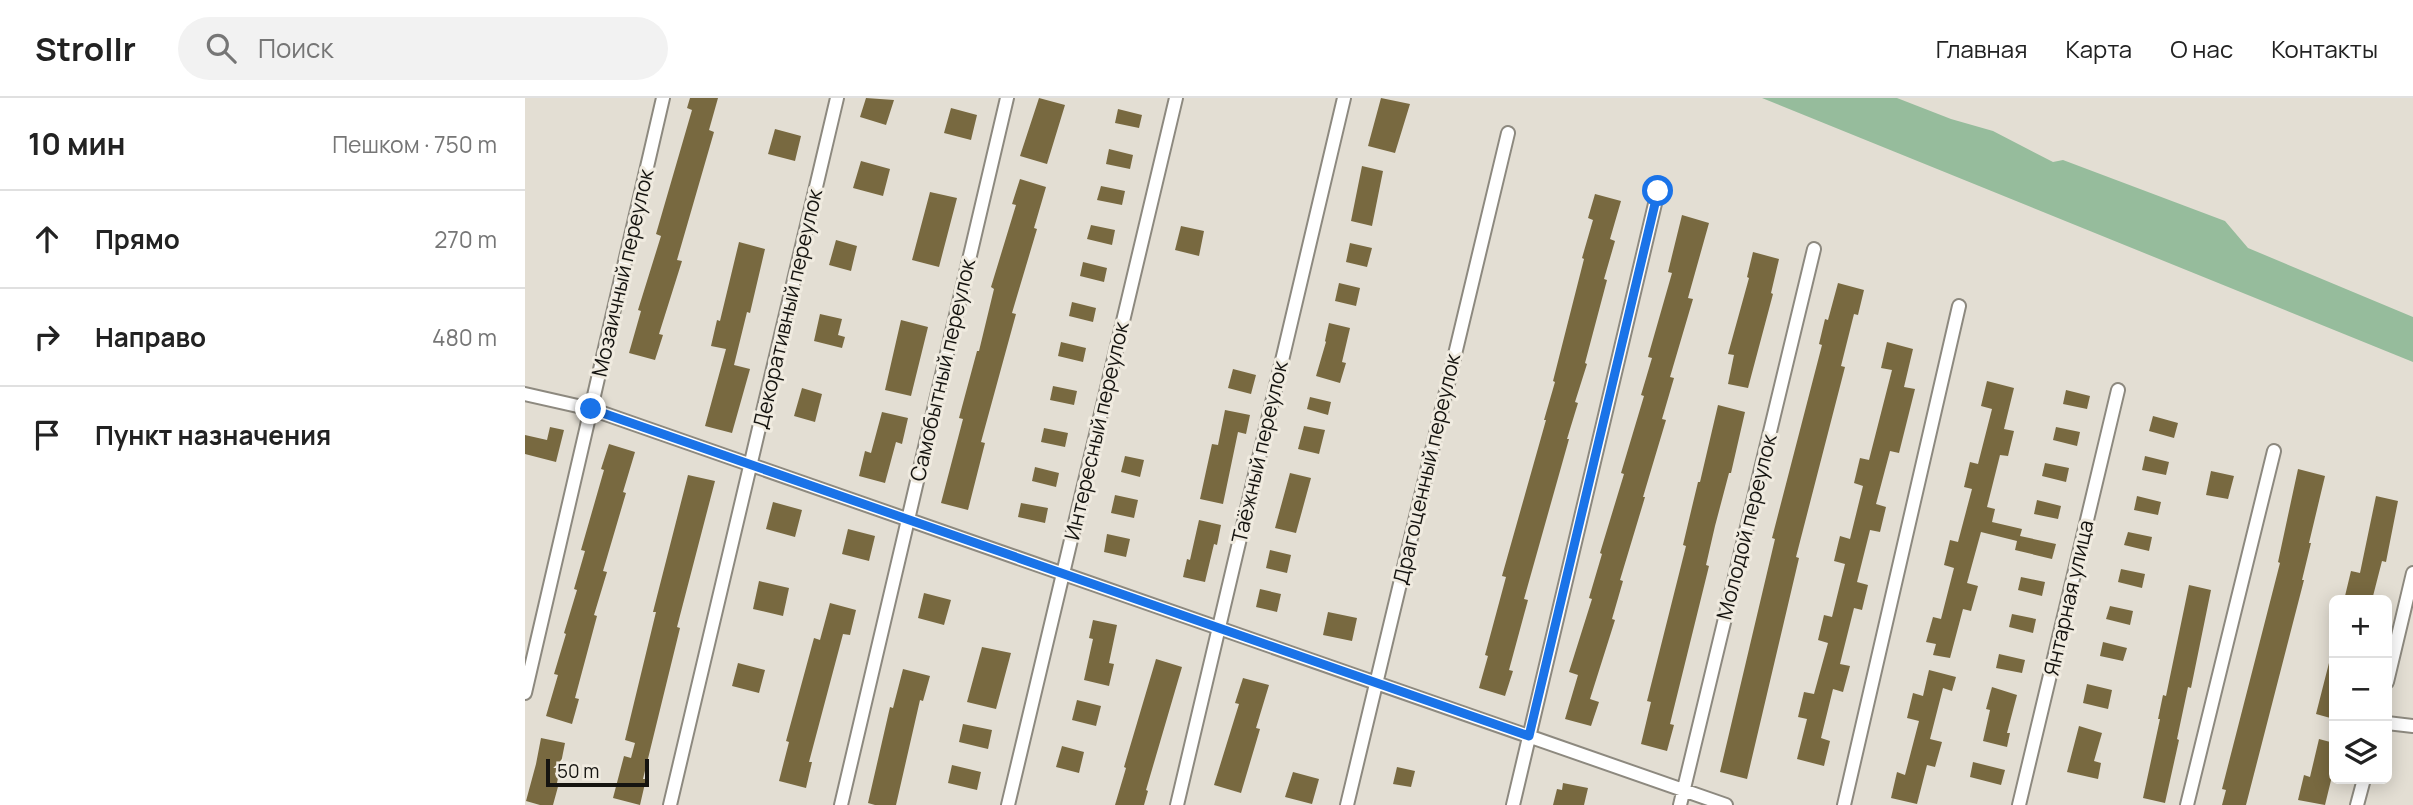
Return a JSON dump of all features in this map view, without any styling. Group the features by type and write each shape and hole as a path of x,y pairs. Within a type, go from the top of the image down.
{"street":[{"name":"Мозаичный переулок","path":"525,693 663,98"},
{"name":"Декоративный переулок","path":"670,805 837,98"},
{"name":"Самобытный переулок","path":"841,805 1007,98"},
{"name":"Интересный переулок","path":"1008,805 1176,98"},
{"name":"Таёжный переулок","path":"1177,805 1344,98"},
{"name":"Драгоценный переулок","path":"1347,805 1508,133"},
{"path":"1513,805 1658,191"},
{"name":"Молодой переулок","path":"1680,805 1814,249"},
{"path":"1845,805 1959,306"},
{"name":"Янтарная улица","path":"2019,805 2118,390"},
{"path":"525,394 591,409 1726,805"},
{"path":"2187,805 2274,451"},
{"path":"2392,662 2413,577"},
{"path":"2392,724 2413,726"},
{"path":"2357,805 2363,784"}],"green space":[{"path":"1762,98 1897,98 1951,119 1993,131 2053,162 2063,160 2225,221 2248,248 2413,317 2413,362"}],"building":[{"path":"690,98 718,98 709,130 714,132 677,260 682,261 659,334 663,335 655,360 629,353 641,311 638,310 661,236 656,234 692,110 687,108"},
{"path":"866,98 894,100 886,125 860,117"},
{"path":"1039,98 1065,105 1047,164 1020,156"},
{"path":"1381,98 1410,104 1395,153 1368,146"},
{"path":"951,108 977,115 971,140 944,133"},
{"path":"1118,109 1142,115 1139,128 1115,123"},
{"path":"775,129 801,136 795,161 768,154"},
{"path":"1109,149 1133,155 1130,169 1106,164"},
{"path":"861,161 890,169 883,196 853,188"},
{"path":"1362,166 1383,171 1372,226 1351,221"},
{"path":"1020,179 1046,187 1034,228 1037,229 1012,313 1016,314 981,442 985,443 968,510 941,503 963,419 959,418 979,351 994,289 991,287 1016,205 1012,204"},
{"path":"1101,186 1125,191 1122,205 1097,200"},
{"path":"930,192 957,198 939,267 912,260"},
{"path":"1595,194 1621,201 1610,239 1615,241 1604,279 1607,280 1585,363 1587,364 1575,402 1578,403 1569,439 1524,599 1528,600 1509,670 1513,671 1505,696 1479,688 1506,577 1502,576 1546,420 1555,382 1553,381 1584,259 1582,258 1593,220 1588,218"},
{"path":"1682,215 1709,223 1688,298 1693,299 1670,377 1674,378 1662,419 1666,420 1620,580 1623,581 1612,619 1615,620 1590,699 1599,702 1591,726 1565,719 1578,675 1569,672 1592,599 1589,598 1602,554 1600,553 1644,396 1641,395 1652,358 1648,357 1672,273 1668,272"},
{"path":"1091,225 1115,230 1112,245 1087,239"},
{"path":"1181,226 1204,231 1199,256 1175,250"},
{"path":"836,240 857,246 851,271 829,265"},
{"path":"739,242 765,249 734,365 750,369 732,433 705,426 726,349 711,346 717,320 720,321"},
{"path":"1350,243 1372,248 1367,267 1346,262"},
{"path":"1753,252 1779,259 1771,293 1773,294 1748,388 1728,384 1734,355 1728,354 1749,278 1747,277"},
{"path":"1083,262 1107,268 1104,282 1080,276"},
{"path":"1339,283 1360,288 1356,306 1335,301"},
{"path":"1838,283 1864,290 1858,315 1854,314 1841,366 1845,367 1796,557 1799,558 1747,779 1720,772 1775,539 1772,538 1822,345 1819,344 1825,319 1828,320"},
{"path":"1072,302 1096,308 1093,322 1069,316"},
{"path":"820,314 842,319 838,335 845,337 842,348 814,341"},
{"path":"901,320 928,327 911,396 885,390"},
{"path":"1329,323 1350,328 1342,362 1346,363 1340,383 1316,376"},
{"path":"1061,342 1086,348 1083,362 1058,356"},
{"path":"1887,342 1913,349 1904,387 1915,389 1899,453 1890,451 1876,504 1886,507 1880,532 1870,530 1857,582 1868,585 1862,610 1854,608 1840,664 1850,666 1843,692 1833,689 1821,738 1830,741 1824,766 1797,759 1807,719 1798,717 1804,692 1814,694 1828,643 1818,640 1824,615 1832,617 1845,564 1834,561 1840,536 1850,539 1863,486 1854,483 1860,458 1869,460 1892,370 1881,368"},
{"path":"1233,369 1256,375 1251,394 1228,388"},
{"path":"1987,381 2014,388 2004,429 2014,431 2008,456 2000,455 1987,507 1995,509 1992,522 2022,529 2020,536 2056,544 2052,559 2015,550 2017,541 1981,532 1967,583 1978,586 1971,611 1963,609 1950,658 1933,655 1936,644 1926,642 1933,617 1941,619 1954,568 1944,565 1950,540 1958,542 1972,489 1964,487 1970,462 1978,464 1992,409 1981,406"},
{"path":"1053,386 1077,391 1074,405 1050,400"},
{"path":"802,388 822,394 815,422 794,416"},
{"path":"2066,390 2090,396 2087,409 2063,404"},
{"path":"1310,397 1331,402 1328,415 1307,409"},
{"path":"1718,405 1745,412 1706,565 1709,566 1670,724 1674,725 1667,751 1641,744 1651,702 1647,701"},
{"path":"1225,410 1250,415 1246,434 1238,432 1223,504 1200,499 1212,444 1218,445"},
{"path":"882,412 908,418 902,444 896,442 885,483 859,476 865,451 871,453"},
{"path":"2153,416 2178,423 2174,438 2149,431"},
{"path":"1304,426 1325,430 1319,454 1298,449"},
{"path":"550,427 564,430 556,462 525,454 525,435 547,440"},
{"path":"2056,427 2080,432 2077,446 2053,440"},
{"path":"1044,428 1068,433 1065,447 1041,442"},
{"path":"609,444 635,452 603,571 607,572 594,615 597,616 575,698 579,699 572,724 546,716 558,675 554,674 566,634 564,633 577,590 574,589 585,551 581,550"},
{"path":"1125,456 1144,460 1140,477 1121,472"},
{"path":"2145,456 2169,462 2166,475 2142,470"},
{"path":"2045,463 2069,468 2066,482 2042,476"},
{"path":"1035,467 1059,473 1056,487 1032,481"},
{"path":"2298,469 2325,476 2309,543 2304,580 2246,805 2222,805 2226,790 2222,789 2280,563 2278,562"},
{"path":"2211,471 2234,476 2228,499 2206,495"},
{"path":"1290,473 1311,478 1296,533 1275,528"},
{"path":"688,475 715,481 677,627 680,628 643,779 646,779 640,805 613,798 624,756 631,758 635,743 625,740 656,612 653,612"},
{"path":"1115,495 1138,500 1134,518 1111,513"},
{"path":"2137,496 2161,502 2158,515 2134,510"},
{"path":"2376,496 2398,501 2386,562 2382,561 2373,595 2345,595 2351,571 2360,573"},
{"path":"2037,500 2061,506 2058,519 2034,514"},
{"path":"773,502 802,510 795,537 766,529"},
{"path":"1021,503 1048,508 1045,523 1018,517"},
{"path":"1199,520 1221,525 1205,582 1183,577 1187,559 1190,560"},
{"path":"848,529 875,536 869,561 842,554"},
{"path":"2128,532 2152,537 2149,551 2124,545"},
{"path":"1107,534 1130,539 1126,557 1104,552"},
{"path":"1270,550 1291,555 1287,573 1266,568"},
{"path":"2121,569 2145,574 2142,588 2118,582"},
{"path":"2021,577 2045,582 2042,596 2018,590"},
{"path":"759,581 789,588 783,616 753,609"},
{"path":"2189,585 2211,590 2165,803 2143,798 2163,695 2166,696"},
{"path":"1260,589 1281,594 1277,612 1256,607"},
{"path":"924,593 951,600 944,625 918,618"},
{"path":"830,603 856,610 850,635 843,634 809,762 812,762 806,788 779,781 789,742 786,741 814,638 820,640"},
{"path":"2110,606 2133,611 2130,625 2106,619"},
{"path":"1328,612 1357,618 1352,641 1323,635"},
{"path":"2012,614 2036,619 2033,633 2009,627"},
{"path":"1093,620 1117,625 1109,663 1114,664 1109,686 1084,680 1093,639 1089,638"},
{"path":"2103,642 2127,648 2123,661 2100,656"},
{"path":"982,647 1011,653 996,709 967,702"},
{"path":"1999,654 2025,660 2022,673 1996,668"},
{"path":"1156,659 1182,667 1146,790 1148,791 1144,805 1115,805 1126,768 1124,767"},
{"path":"738,663 765,670 759,693 732,686"},
{"path":"2329,663 2329,718 2316,714"},
{"path":"903,669 930,676 923,701 920,700 896,805 875,805 868,803 890,707 893,708"},
{"path":"1929,670 1956,677 1952,691 1943,688 1930,739 1942,742 1935,767 1927,765 1917,804 1891,798 1897,772 1905,775 1919,721 1907,718 1913,693 1923,696"},
{"path":"1243,678 1269,685 1256,728 1260,729 1241,793 1214,785 1239,704 1235,703"},
{"path":"2087,684 2112,690 2108,709 2083,703"},
{"path":"1992,687 2017,695 2007,733 2010,733 2007,747 1983,741 1990,710 1986,709"},
{"path":"1077,700 1101,706 1096,726 1072,720"},
{"path":"963,724 992,730 988,749 959,742"},
{"path":"2079,726 2102,733 2094,761 2101,763 2098,779 2067,772"},
{"path":"541,738 565,743 553,805 526,801"},
{"path":"2319,739 2329,742 2330,784 2325,805 2298,800 2304,775 2310,777"},
{"path":"1062,746 1084,752 1079,773 1056,767"},
{"path":"1973,762 2005,770 2001,785 1970,777"},
{"path":"952,765 981,772 977,790 948,783"},
{"path":"1397,767 1415,771 1411,787 1393,784"},
{"path":"1293,772 1319,779 1312,804 1285,797"},
{"path":"1563,783 1588,788 1584,805 1553,805 1557,789 1562,790"}],"route":[{"path":"591,409 1529,736 1658,191"}]}
